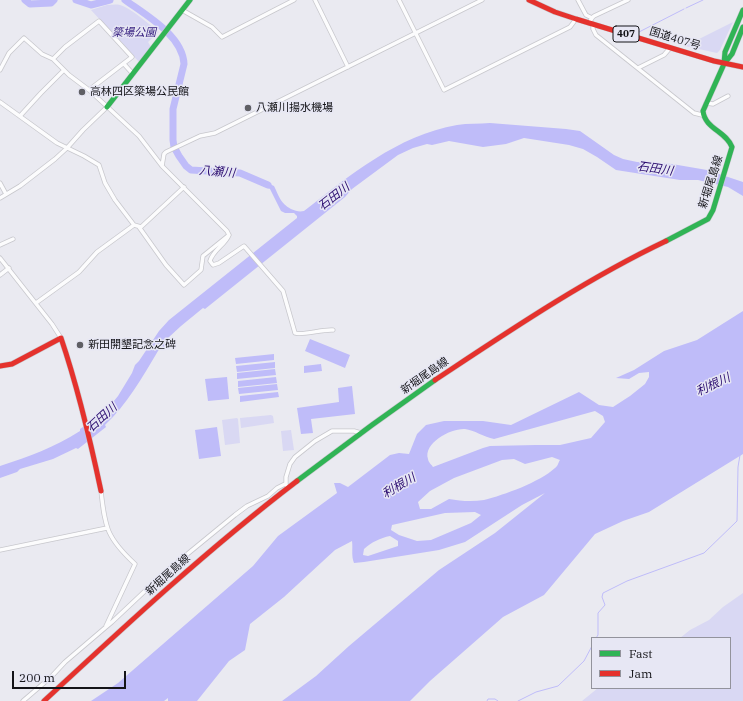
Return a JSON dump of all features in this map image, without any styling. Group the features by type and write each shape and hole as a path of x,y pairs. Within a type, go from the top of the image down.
{"main road":[{"path":"107,107 190,0"},
{"name":"国道407号","path":"530,0 550,10 576,19 591,22 724,64 732,69 743,72"},
{"path":"724,64 725,52 743,10"},
{"path":"702,115 724,64 732,54 743,27"},
{"name":"国道407号","path":"724,64 733,64 743,67"},
{"name":"新堀尾島線","path":"44,701 202,559 287,486 430,384 505,335 607,272 705,221 711,215 732,149 730,141 708,124 702,115"},
{"path":"0,366 12,364 61,338 68,355 93,451 101,491"}],"street":[{"path":"182,10 212,27 222,37 294,0"},
{"path":"315,0 348,66"},
{"path":"399,0 444,90 570,27 576,19"},
{"path":"162,166 165,153 169,150 200,136 215,133 477,1 482,0"},
{"path":"578,0 591,22 596,36 694,113 702,115"},
{"path":"591,22 628,0"},
{"path":"53,59 65,47 99,21 132,57 89,90"},
{"path":"0,70 9,53 24,38 42,54 53,59 144,141 162,166 227,231 229,235"},
{"path":"638,68 664,55 670,48"},
{"path":"124,64 133,74"},
{"path":"20,116 64,70"},
{"path":"706,103 713,104 728,96"},
{"path":"0,102 45,135 99,165 105,183 115,200 134,225 141,227 184,187"},
{"path":"0,198 34,175 67,148 107,107"},
{"path":"0,183 6,194"},
{"path":"36,303 79,272 97,252 134,225"},
{"path":"139,226 166,265 184,285 201,270 202,258 205,253 229,235"},
{"path":"229,235 225,242 212,256 210,261 211,264 213,265 219,263 243,246 283,291 295,333 300,335 317,330 333,330"},
{"path":"0,245 13,239"},
{"path":"0,258 36,303 61,338"},
{"path":"0,275 9,268"},
{"path":"23,701 51,678 65,662 123,613 163,574 235,514 247,506 268,496 277,488 287,486 290,464 295,456 315,441 332,431 354,431 361,433"},
{"path":"101,491 107,528 117,546 135,564 106,627"},
{"path":"0,550 107,528"}],"green space":[{"name":"簗場公園","path":"107,5 118,5 124,7 159,32 148,42 151,47 139,62 91,10"},
{"path":"733,22 720,50 717,53 685,46"},
{"path":"273,416 274,423 241,428 240,418"},
{"path":"237,418 240,443 225,445 222,420"},
{"path":"291,430 294,450 283,451 281,431"},
{"path":"743,593 743,701 582,701 597,689 731,689 731,637 681,637 690,630 709,620 723,607"}],"water":[{"name":"石田川","path":"490,123 580,131 614,155 623,159 637,162 672,164 707,170 743,182 743,196 728,187 698,180 680,180 616,170 583,149 569,145 524,138 506,144 483,147 449,141 432,145 427,144 413,148 398,155 352,189 345,197 205,309 203,308 181,326 168,338 169,340 164,347 162,346 158,351 134,390 105,425 106,427 78,449 76,448 53,459 20,469 17,472 0,478 0,466 61,442 80,431 80,429 104,413 118,396 132,373 135,365 159,331 169,320 297,218 294,213 285,213 281,211 270,189 259,179 274,186 280,199 287,207 296,211 304,211 357,171 395,147 435,130 457,125"},
{"name":"利根川","path":"743,311 743,454 649,512 623,521 595,534 544,595 503,617 430,681 410,701 282,701 316,676 439,570 495,533 545,493 522,505 465,542 439,550 354,563 352,555 352,541 335,550 284,597 250,624 245,650 229,661 197,701 168,701 168,698 164,701 91,701 118,683 253,566 278,536 337,493 334,483 340,483 348,487 390,455 399,453 409,454 417,434 426,425 444,421 483,421 511,425 579,392 599,405 613,407 645,384 649,377 649,372 639,373 629,379 616,378 634,370 664,351 697,340","holes":["595,411 603,416 605,422 591,438 560,445 490,446 433,467 428,460 428,453 434,442 446,434 459,429 465,429 494,439","552,457 560,460 556,467 540,478 501,495 475,501 449,499 431,509 420,509 418,502 430,491 454,478 502,460 514,459 525,464","475,512 481,515 471,523 431,540 417,541 399,535 391,530 392,525 445,513","390,536 398,541 398,546 368,556 363,555 364,549 376,541"]},
{"path":"310,339 350,355 345,368 305,351"},
{"path":"274,354 274,360 236,364 235,358"},
{"path":"275,362 275,368 237,372 236,366"},
{"path":"321,364 322,371 304,373 304,366"},
{"path":"275,369 276,375 237,379 237,373"},
{"path":"227,377 229,399 208,401 205,379"},
{"path":"276,377 277,383 238,387 238,381"},
{"path":"277,384 278,390 239,394 238,388"},
{"path":"352,386 355,414 311,419 313,433 301,434 297,408 339,402 338,388"},
{"path":"278,392 279,397 240,402 240,396"},
{"path":"217,427 221,456 199,459 195,430"}],"waterway":[{"name":"八瀬川","path":"25,0 30,4 51,3 54,0"},
{"name":"八瀬川","path":"76,0 91,5 110,0"},
{"name":"八瀬川","path":"125,0 162,27 177,44 182,54 184,64 173,109 173,140 174,147 186,166 191,170 240,173 268,185"},
{"path":"686,8 703,0"},
{"path":"639,32 684,9"},
{"path":"597,637 598,635 598,613 605,605 602,597 603,593 627,581 704,553 737,521 738,467 740,455"},
{"path":"518,701 536,692 558,686 584,661 591,648"},
{"path":"487,701 488,699 495,699 498,701"}],"traffic: fast":[{"path":"107,107 190,0"},
{"path":"724,63 725,52 743,10"},
{"path":"666,241 708,219 713,210 732,147 725,137 711,126 703,111 724,64 732,54 743,27"},
{"path":"297,481 435,380"}],"traffic: jam":[{"path":"529,0 555,12 576,19 714,61 743,67"},
{"path":"435,380 577,289 666,241"},
{"path":"0,366 12,364 61,338 83,414 101,491"},
{"path":"44,701 199,560 297,481"}],"place":[{"name":"高林四区簗場公民館","path":"82,92"},
{"name":"八瀬川揚水機場","path":"248,108"},
{"name":"新田開墾記念之碑","path":"80,345"}]}
